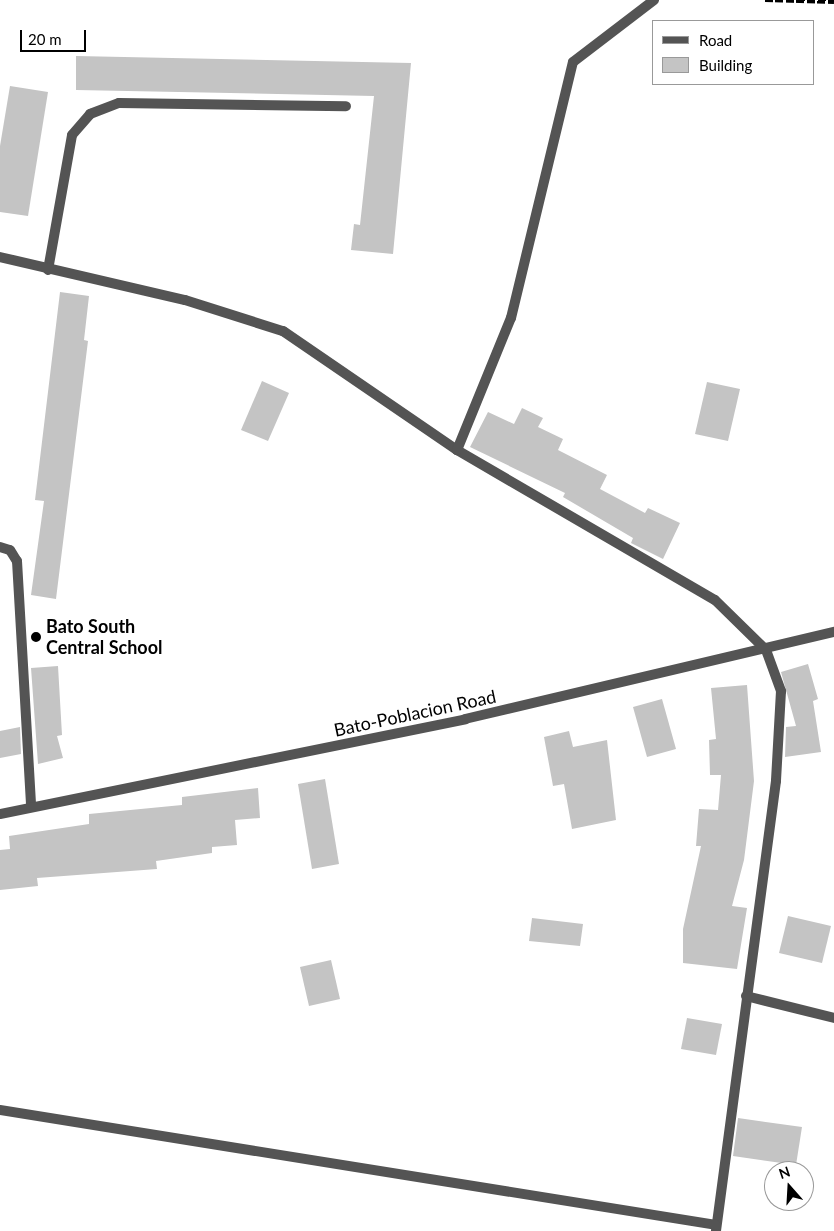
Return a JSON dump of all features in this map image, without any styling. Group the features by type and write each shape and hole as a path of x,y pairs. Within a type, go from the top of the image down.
{"street":[{"path":"457,450 510,318 573,62 654,0"},
{"path":"48,270 72,135 90,114 119,104 346,106"},
{"path":"0,257 48,270 185,300 283,331 457,450 716,600 766,650 780,691 776,781 716,1228 0,1110"},
{"path":"0,547 10,550 17,560 31,807"},
{"name":"Bato-Poblacion Road","path":"0,814 465,720 766,650 834,632"},
{"path":"746,996 834,1018"}],"building":[{"path":"76,56 411,63 393,254 351,250 354,224 360,225 374,96 76,90"},
{"path":"10,86 48,92 28,216 0,212 0,146"},
{"path":"60,292 89,296 84,340 88,341 56,599 31,595 44,501 35,500"},
{"path":"262,381 289,393 268,441 241,430"},
{"path":"707,382 740,389 728,441 695,434"},
{"path":"522,408 543,418 538,427 563,439 558,450 607,475 600,489 645,513 648,508 680,523 663,559 631,543 633,538 563,497 565,493 470,447 488,412 514,424"},
{"path":"808,664 818,699 813,701 821,752 785,757 786,727 796,726 781,672"},
{"path":"58,666 62,735 57,736 63,758 38,764 31,668"},
{"path":"747,685 754,781 744,860 732,906 747,908 737,969 683,963 683,929 701,846 696,846 699,809 718,810 721,775 710,775 709,740 716,739 711,688"},
{"path":"662,699 676,749 647,757 633,707"},
{"path":"20,727 21,754 0,758 0,731"},
{"path":"569,731 573,747 607,740 616,820 572,829 564,784 553,786 544,737"},
{"path":"325,779 339,864 312,869 298,784"},
{"path":"258,788 260,818 235,820 237,845 212,847 212,853 156,861 157,869 37,878 38,886 0,890 0,850 10,849 9,836 89,824 89,814 182,805 182,797"},
{"path":"788,916 831,926 822,963 779,953"},
{"path":"532,918 583,924 580,946 529,941"},
{"path":"331,960 340,999 309,1006 300,967"},
{"path":"687,1018 722,1024 716,1055 681,1049"},
{"path":"738,1118 802,1127 797,1161 768,1161 733,1156"}],"railway":[{"path":"765,0 834,2"}],"place":[{"name":"Bato South Central School","path":"36,637"}]}
